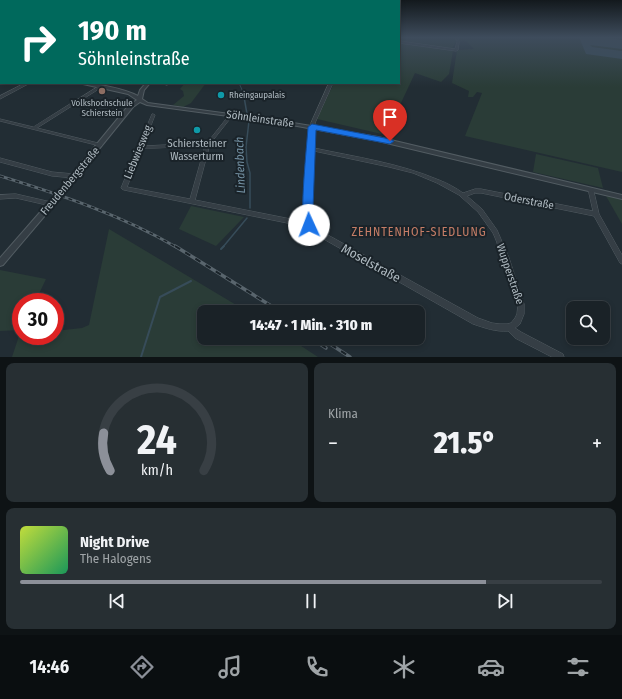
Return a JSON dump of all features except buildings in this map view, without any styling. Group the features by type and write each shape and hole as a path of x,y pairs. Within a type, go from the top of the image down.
{"street":[{"path":"0,98 26,84"},
{"path":"88,84 129,93 142,90"},
{"path":"139,100 142,90 147,84"},
{"path":"309,225 308,208 312,127 315,117 331,84"},
{"path":"34,128 100,87"},
{"name":"Söhnleinstraße","path":"129,93 148,105 312,127 412,146 622,197"},
{"path":"0,94 5,95"},
{"name":"Freudenbergstraße","path":"0,263 100,145 130,106 139,100"},
{"name":"Liebwiesweg","path":"124,188 153,115"},
{"path":"192,202 208,144 231,115"},
{"path":"0,120 100,145"},
{"path":"140,148 208,144"},
{"name":"Wupperstraße","path":"312,149 419,174 438,181 463,195 484,215 495,232 521,304 522,312 519,321 510,327"},
{"path":"0,160 52,174 74,176"},
{"name":"Moselstraße","path":"124,188 309,225 315,231 339,245 476,321 495,327 510,327"},
{"path":"591,189 596,214 622,261"},
{"name":"Oderstraße","path":"463,195 475,191 482,191 596,214"},
{"path":"0,196 16,196 51,204"},
{"path":"510,327 518,335 560,357"}],"green space":[{"path":"400,54 453,54 449,74 441,82 415,73 386,135 317,119 334,84 400,84"},
{"path":"456,54 622,54 622,172 465,136 482,93 477,92 473,97 468,97 469,91 452,83"},
{"path":"184,84 205,84 191,103 183,107 173,105 184,96 183,91 180,89"},
{"path":"536,154 598,168 603,188 533,172"},
{"path":"606,196 622,199 622,224"},
{"path":"191,206 244,217 216,246 179,229"},
{"path":"109,229 236,305 197,305 197,345 300,345 318,357 12,357 16,345 64,345 64,330 82,328 89,325"},
{"path":"0,270 46,279 39,293 12,293 12,330 0,331"}],"water":[{"path":"586,54 622,54 622,59"}],"waterway":[{"name":"Lindenbach","path":"239,84 243,92"},
{"name":"Lindenbach","path":"243,91 247,114"},
{"name":"Lindenbach","path":"249,121 246,147 247,162 250,173 250,208"},
{"name":"Lindenbach","path":"223,247 247,218"},
{"name":"Lindenbach","path":"141,357 160,297 191,281"}],"railway":[{"path":"0,176 68,198 112,215 176,247"},
{"path":"175,246 270,305"},
{"path":"322,345 326,348"},
{"path":"332,345 350,357"}],"place":[{"name":"Volkshochschule Schierstein","path":"102,91"},
{"name":"Rheingaupalais","path":"221,95"},
{"name":"Schiersteiner Wasserturm","path":"197,130"}],"district":[{"name":"ZEHNTENHOF-SIEDLUNG","path":"419,232"}],"route":[{"path":"309,225 308,208 312,127 390,141"}]}
